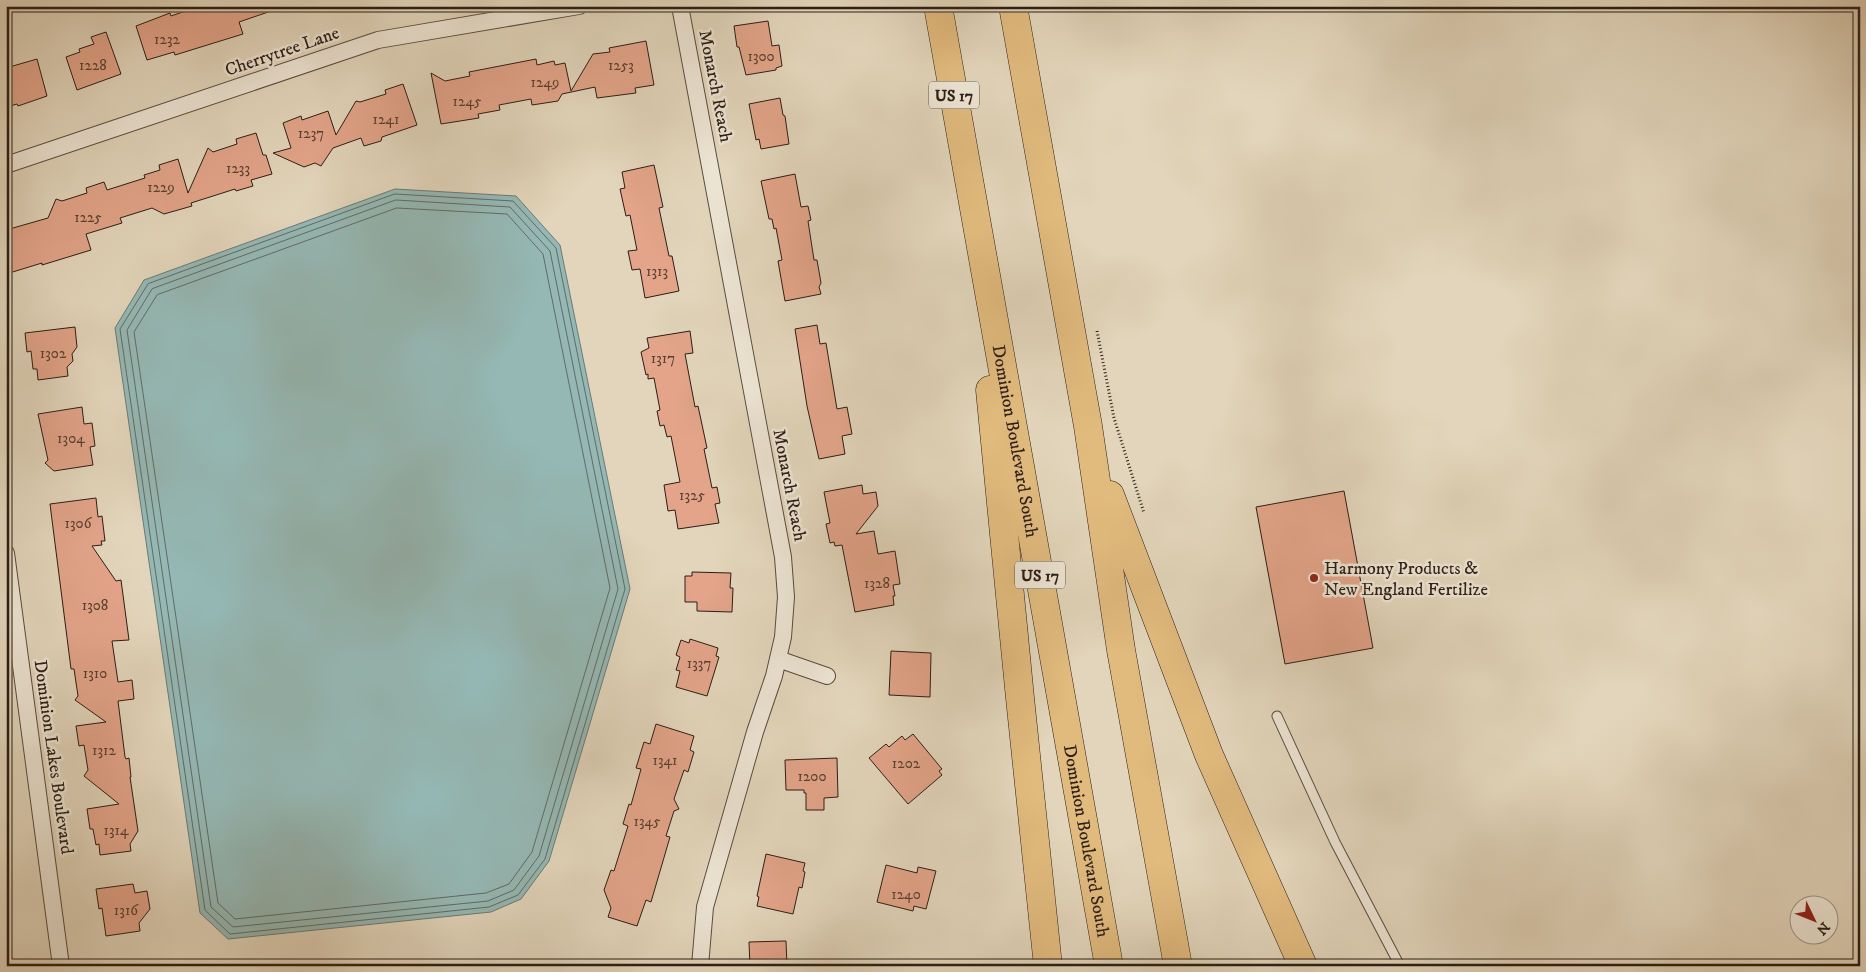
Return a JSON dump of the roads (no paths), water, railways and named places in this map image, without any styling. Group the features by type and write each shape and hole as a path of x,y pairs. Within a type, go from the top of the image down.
{"highway":[{"name":"Dominion Boulevard South","path":"938,6 1109,966"},
{"path":"1012,6 1089,434 1121,650 1178,966"},
{"path":"970,185 1048,966"},
{"path":"1089,434 1146,594 1209,755 1303,966"}],"street":[{"name":"Cherrytree Lane","path":"6,165 378,40 579,6"},
{"name":"Monarch Reach","path":"680,6 783,557 786,597 783,637 774,676 755,732 705,907 700,966"},
{"name":"Dominion Lakes Boulevard","path":"6,553 62,966"},
{"path":"778,659 827,676"}],"lane":[{"path":"1277,716 1335,842 1400,966"}],"water":[{"path":"395,189 516,196 560,245 630,589 549,861 521,899 491,912 228,939 200,913 115,328 144,280"}],"place":[{"name":"Harmony Products & New England Fertilize","path":"1314,578"}]}
